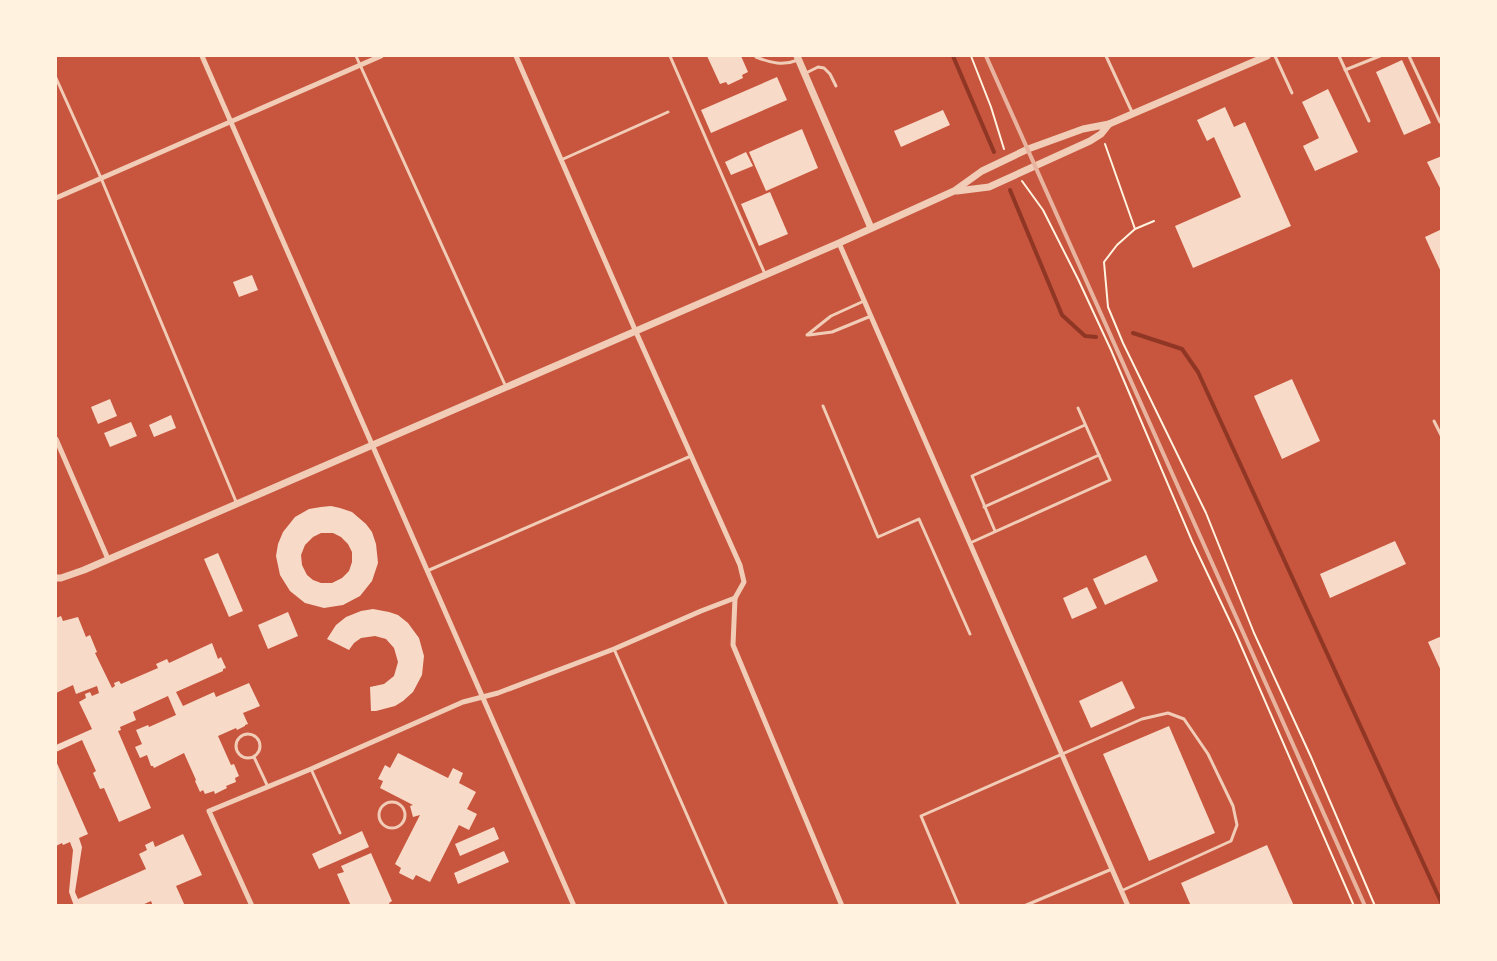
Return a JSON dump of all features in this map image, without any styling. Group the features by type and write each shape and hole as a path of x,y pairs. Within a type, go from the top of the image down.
{"street":[{"path":"202,56 574,906"},
{"path":"56,198 381,56"},
{"path":"516,56 740,565 744,582 735,598 734,645 842,906"},
{"path":"56,578 84,570 839,243 954,191 982,171 1028,149 1083,129 1109,124 1267,56"},
{"path":"798,58 871,228"},
{"path":"954,191 989,187 1059,156 1101,134 1109,124"},
{"path":"839,243 1128,906"},
{"path":"56,439 108,559"},
{"path":"252,906 209,811 463,702 498,693 614,649 735,598"}],"lane":[{"path":"356,56 506,387"},
{"path":"670,56 765,275"},
{"path":"1106,56 1133,114"},
{"path":"1275,56 1292,93"},
{"path":"1339,56 1370,121"},
{"path":"1345,70 1380,56"},
{"path":"1409,56 1440,122 1442,121"},
{"path":"756,57 778,64 789,63 798,58"},
{"path":"805,74 818,67 824,68 836,86"},
{"path":"56,78 101,178 237,504"},
{"path":"561,160 668,112"},
{"path":"864,301 831,316 807,335 832,332 871,316"},
{"path":"823,406 878,537 919,519 970,634"},
{"path":"969,543 1110,480 1078,408"},
{"path":"1434,421 1442,437"},
{"path":"995,531 972,476 1086,424"},
{"path":"984,507 1099,455"},
{"path":"427,571 691,456"},
{"path":"614,649 727,906"},
{"path":"959,906 921,816 1142,719 1168,713 1184,719 1208,754 1233,806 1237,825 1231,841 1121,891"},
{"path":"249,734 259,740 259,751 254,757 246,758 239,754 236,743 241,736 249,734"},
{"path":"254,757 268,787"},
{"path":"310,769 340,833"},
{"path":"396,803 403,810 404,819 397,827 388,827 380,821 380,811 386,804 396,803"},
{"path":"1024,906 1112,869"}],"path":[{"path":"971,56 991,107 1007,159"},
{"path":"1101,134 1135,229"},
{"path":"1018,173 1043,210 1111,350 1192,541 1236,634 1354,906"},
{"path":"1154,221 1135,229 1104,262 1108,307 1123,343 1206,513 1254,633 1311,757 1375,906"}],"building":[{"path":"707,56 741,56 748,72 742,75 743,78 728,85 726,82 720,84"},
{"path":"1402,60 1431,123 1404,135 1376,72"},
{"path":"777,77 787,100 711,133 701,110"},
{"path":"1328,89 1358,152 1315,171 1303,146 1319,138 1302,102"},
{"path":"1225,107 1234,127 1245,122 1291,226 1193,268 1175,226 1241,197 1214,137 1207,141 1197,120"},
{"path":"943,110 950,125 901,147 894,131"},
{"path":"802,129 818,168 766,191 749,152"},
{"path":"746,152 753,166 731,175 725,162"},
{"path":"1442,156 1442,192 1427,162"},
{"path":"770,192 788,234 759,246 741,204"},
{"path":"1442,229 1442,274 1425,237"},
{"path":"252,275 258,290 239,297 233,282"},
{"path":"1292,379 1320,441 1282,459 1254,396"},
{"path":"110,399 117,416 98,424 91,407"},
{"path":"171,415 176,428 154,437 149,425"},
{"path":"131,422 137,436 110,447 104,433"},
{"path":"331,506 352,512 366,524 376,544 378,563 372,581 360,596 343,605 324,608 305,603 290,591 280,575 276,556 283,532 295,517 309,509","holes":["321,533 333,533 348,544 352,552 352,562 349,571 342,578 332,583 321,583 307,575 302,565 301,555 305,545 313,537"]},
{"path":"1395,541 1406,564 1330,598 1320,574"},
{"path":"218,553 243,611 229,617 204,559"},
{"path":"1146,555 1158,581 1105,605 1093,579"},
{"path":"1087,587 1097,608 1072,619 1063,598"},
{"path":"373,609 398,615 408,623 419,638 424,656 422,675 413,692 395,706 376,711 371,711 370,687 384,684 394,676 398,662 394,648 386,639 375,636 361,638 349,650 327,639 336,625 346,617"},
{"path":"288,612 298,636 268,649 258,625"},
{"path":"61,616 63,621 78,617 86,637 90,635 97,652 95,653 112,688 115,686 114,683 119,681 121,684 158,668 156,664 167,659 169,663 212,643 218,659 221,657 226,668 176,692 183,706 214,692 216,697 249,683 260,706 243,713 248,724 218,736 231,765 234,764 239,776 235,778 236,782 215,794 214,791 205,794 203,790 200,792 184,753 154,768 147,755 140,758 135,747 142,744 136,730 176,715 168,696 133,712 136,720 120,727 121,730 118,731 151,808 119,822 104,788 100,789 93,773 96,771 82,740 56,752 56,745 92,729 79,702 86,698 85,694 90,692 92,696 99,693 97,686 76,694 73,685 56,693 56,618"},
{"path":"1442,636 1442,673 1428,642"},
{"path":"1122,681 1135,708 1091,728 1079,701"},
{"path":"1169,726 1215,833 1149,861 1103,754"},
{"path":"398,753 448,778 453,768 463,773 459,783 476,792 467,809 477,814 469,830 459,825 430,882 416,875 413,880 399,873 401,868 395,864 420,815 413,817 410,806 413,805 380,788 383,781 378,779 385,765 390,768"},
{"path":"56,761 88,834 79,838 82,847 75,892 78,899 146,869 139,854 147,850 145,845 153,841 155,847 183,834 202,875 176,886 185,906 153,906 151,901 140,906 74,906 69,892 73,850 70,842 56,846"},
{"path":"494,827 499,839 460,856 455,844"},
{"path":"362,831 369,847 319,869 312,854"},
{"path":"1267,845 1294,906 1191,906 1181,883"},
{"path":"504,851 509,862 458,884 454,873"},
{"path":"371,853 392,901 389,903 390,906 351,906 337,874 344,872 341,866"}],"waterway":[{"path":"953,56 994,152"},
{"path":"1010,190 1062,315 1085,336 1096,337"},
{"path":"1133,333 1182,349 1198,372 1442,904"}],"railway":[{"path":"986,56 1365,906"}]}
